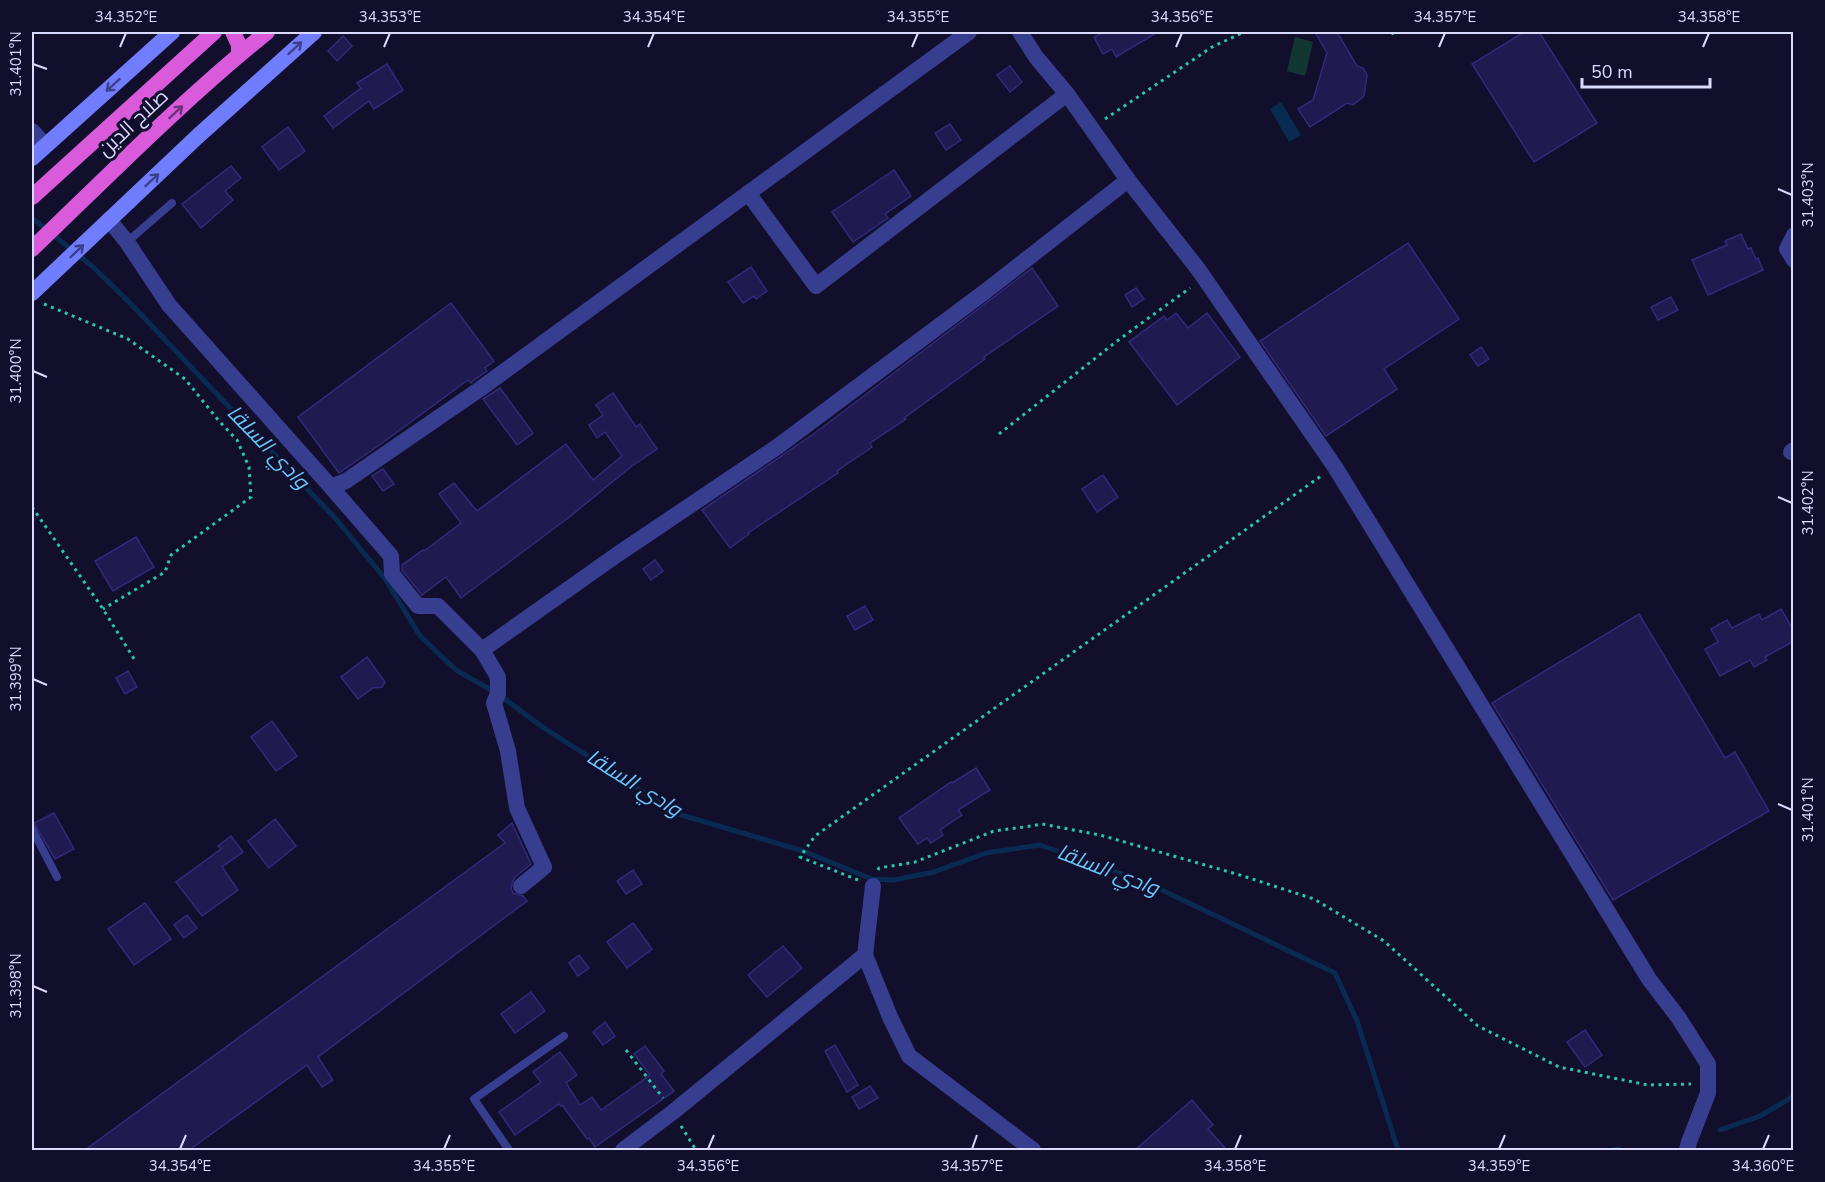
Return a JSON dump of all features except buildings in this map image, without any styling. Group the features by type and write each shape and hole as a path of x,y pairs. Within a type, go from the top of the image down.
{"highway":[{"name":"صلاح الدين","path":"32,197 214,32"},
{"path":"233,32 239,45 239,54"},
{"name":"صلاح الدين","path":"32,249 239,54 267,32"}],"main road":[{"path":"37,152 172,32"},
{"path":"39,293 110,220 314,32"}],"street":[{"path":"331,487 346,481 480,389 969,32"},
{"path":"1020,32 1036,57 1067,94 1128,180 1204,278 1335,467 1648,979 1694,1041 1708,1064 1708,1093 1687,1150"},
{"path":"748,193 816,286 1067,94"},
{"path":"32,131 37,152"},
{"path":"482,650 627,548 777,447 977,298 1128,180"},
{"path":"110,220 169,305 391,556 392,574 418,606 438,606 482,650 498,677 498,694 494,703 508,751 516,808 544,867 521,886"},
{"path":"1794,235 1787,249 1794,260"},
{"path":"873,886 866,955 890,1017 909,1056 1033,1150"},
{"path":"623,1150 673,1113 866,955"}],"lane":[{"path":"127,242 172,203"},
{"path":"32,829 57,877"},
{"path":"509,1150 474,1099 564,1036"}],"path":[{"path":"1091,128 1212,47 1244,32"},
{"path":"1392,32 1395,38"},
{"path":"999,434 1121,338 1204,278"},
{"path":"39,293 128,339 185,379 237,440 249,467 251,497 171,555 165,572 103,609"},
{"path":"1335,467 814,836 800,857 873,886 872,879 879,868 915,862 994,831 1042,824 1100,834 1314,899 1384,941 1478,1026 1559,1067 1648,1085 1708,1084"},
{"path":"32,507 103,609 136,662"}],"green space":[{"path":"1295,37 1313,42 1305,76 1287,71"}],"water":[{"path":"1281,102 1301,135 1289,142 1270,109"}],"waterway":[{"name":"وادي السلقا","path":"32,218 92,266 130,303 336,519 386,580 420,636 456,670 498,694 541,726 678,814 803,851 872,879 894,880 934,872 986,853 1040,845 1145,882 1335,973 1357,1021 1398,1150"},
{"name":"وادي السلقا","path":"1720,1130 1760,1116 1794,1096"},
{"name":"وادي السلقا","path":"1613,1150 1619,1149"}]}
